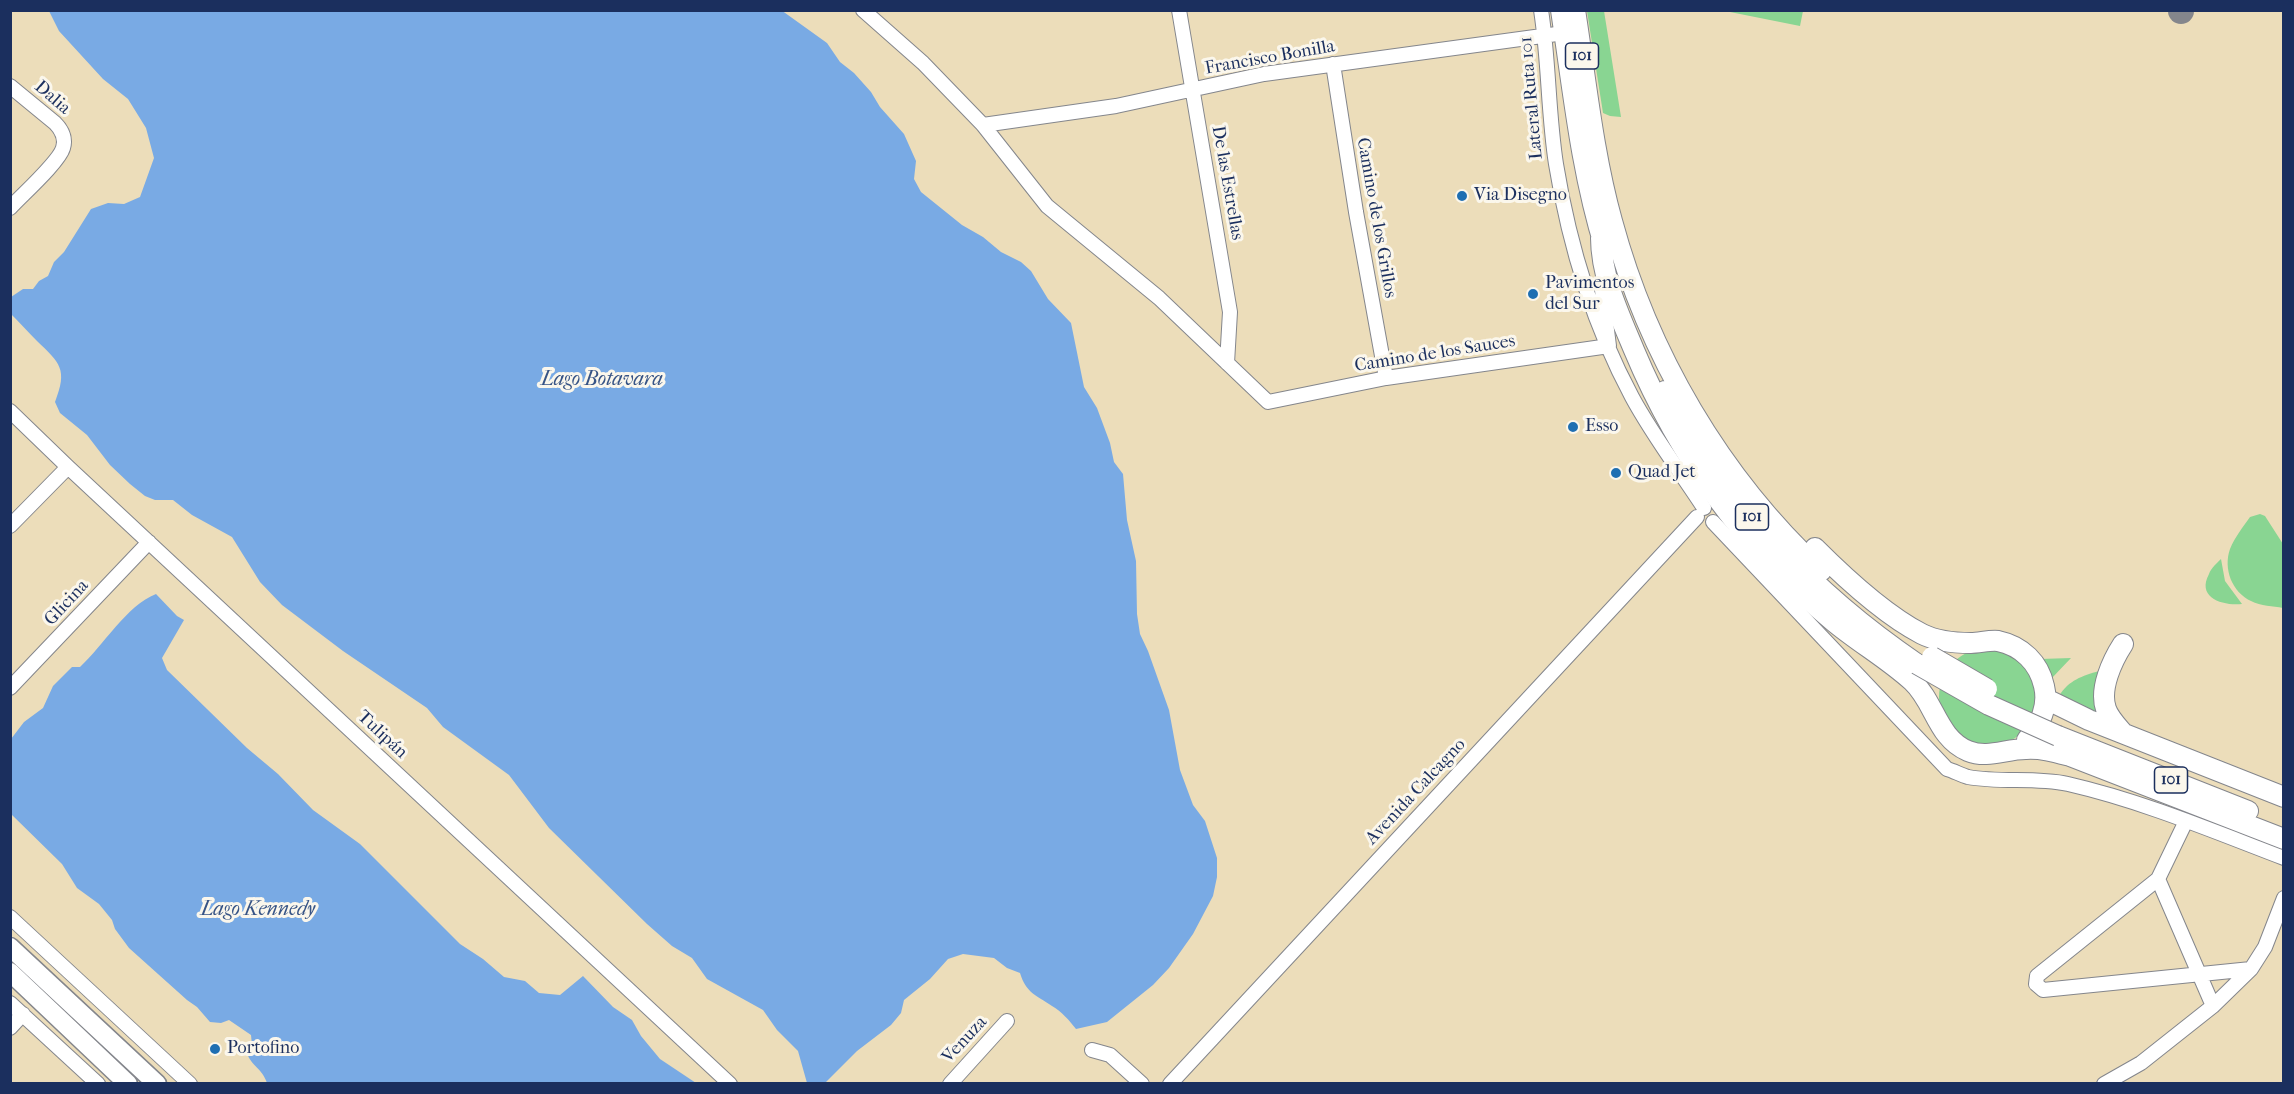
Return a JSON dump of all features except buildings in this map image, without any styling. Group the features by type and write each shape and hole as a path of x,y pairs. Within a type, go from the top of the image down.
{"highway":[{"name":"101","path":"1561,10 1555,35 1601,238 1624,306 1655,372 1687,429 1716,472 1743,506 1807,576 1859,623 1921,658 1989,705 2283,811"},
{"name":"101","path":"1575,10 1612,222 1634,286 1668,368 1704,430 1765,512 1829,579 1921,658"},
{"path":"1601,238 1601,259 1617,307 1655,400 1678,442 1713,494 1754,544 1800,591 1833,621 1915,684 1934,713 1941,729 1953,742 1968,751 1985,755 2036,749 2070,756 2283,839"},
{"path":"1634,286 1646,299 1686,375 1721,433 1764,494 1842,575 1882,607 1922,634 1938,639 1972,643 1997,641 2020,650 2033,661 2042,676 2046,699 2045,711 2038,727 2027,740 2013,750"},
{"path":"1934,713 1933,691 1939,670 1953,654 1972,643"},
{"path":"2123,644 2113,658 2104,699 2106,710 2123,734"},
{"path":"2046,699 2123,734 2283,797"},
{"name":"101","path":"2061,730 2283,825"}],"main road":[{"path":"10,947 158,1083"},
{"path":"10,972 128,1083"}],"street":[{"path":"863,10 923,63 983,125 1047,206 1159,298 1227,363"},
{"name":"De las Estrellas","path":"1179,10 1230,312 1227,363"},
{"name":"Lateral Ruta 101","path":"1541,10 1555,35 1549,109 1559,181 1580,266 1609,346 1633,398 1700,519 1947,769 1968,777 2004,780 2030,779 2100,792 2186,821 2283,858"},
{"name":"Francisco Bonilla","path":"983,125 1116,106 1192,91 1223,82 1333,64 1555,35"},
{"name":"Camino de los Grillos","path":"1333,64 1356,212 1386,378"},
{"name":"Dalia","path":"10,86 55,123 61,129 64,140 61,154 10,208"},
{"path":"1601,259 1600,279 1609,346"},
{"name":"Camino de los Sauces","path":"1227,363 1268,402 1386,378 1609,346"},
{"name":"Tulipán","path":"10,411 730,1083"},
{"path":"10,526 68,467"},
{"name":"Avenida Calcagno","path":"1170,1083 1700,519"},
{"name":"Glicina","path":"10,688 149,542"},
{"path":"1985,755 1988,778"},
{"path":"2186,821 2158,879 2037,976 2036,984 2043,990 2251,969"},
{"path":"2158,879 2214,1006"},
{"path":"2104,1083 2141,1063 2214,1006 2251,969 2265,947 2283,897"},
{"path":"10,917 190,1083"},
{"path":"10,1003 98,1083"},
{"path":"10,1028 23,1014"},
{"name":"Venuza","path":"950,1083 1008,1021"},
{"path":"1092,1050 1110,1055 1142,1083"},
{"path":"158,1083 173,1068"}],"green space":[{"path":"1587,11 1604,11 1621,117 1603,113"},
{"path":"1725,11 1803,11 1800,26"},
{"path":"2260,514 2265,516 2283,544 2283,608 2259,604 2244,597 2234,586 2229,572 2228,557 2234,540 2250,517"},
{"path":"2221,559 2225,581 2242,604 2220,602 2209,595 2206,589 2210,572"},
{"path":"1988,648 2007,651 2023,662 2034,678 2037,697 2034,716 2023,732 2007,743 1988,746 1969,743 1953,732 1942,716 1939,697 1942,678 1953,662 1969,651"},
{"path":"2071,658 2051,679 2040,659"},
{"path":"2099,671 2103,720 2059,696 2072,682"}],"water":[{"name":"Lago Botavara","path":"781,10 827,43 840,62 854,73 871,92 880,107 904,134 916,161 914,179 921,192 962,225 983,237 1001,252 1021,262 1031,271 1048,299 1071,323 1084,387 1097,408 1110,443 1114,462 1123,474 1127,520 1136,561 1137,614 1140,634 1169,710 1180,770 1193,805 1205,821 1217,858 1217,877 1213,896 1193,934 1169,968 1153,985 1107,1022 1076,1029 1059,1011 1036,996 1025,985 1020,973 1007,968 994,958 963,954 948,959 930,979 904,1000 901,1013 891,1025 857,1051 825,1083 807,1083 798,1051 777,1030 763,1010 707,979 692,958 672,946 647,924 549,828 509,775 443,727 427,708 343,651 282,605 260,582 232,537 192,515 173,500 155,500 145,496 110,465 87,435 60,413 55,402 61,382 60,367 11,314 11,297 23,289 33,289 39,281 48,276 54,262 64,252 91,209 108,203 124,204 140,197 154,158 146,128 128,99 103,79 59,31 49,11"},
{"name":"Lago Kennedy","path":"156,594 177,616 184,620 162,658 167,670 313,810 360,844 460,944 483,959 504,977 525,981 539,993 560,995 583,976 613,1007 632,1020 641,1036 660,1059 696,1083 267,1083 247,1053 252,1045 251,1035 229,1020 221,1023 210,1022 197,1007 129,948 99,904 77,888 62,864 11,814 11,739 24,722 43,708 53,686 72,667 80,667 125,616 145,599"}],"place":[{"name":"Via Disegno","path":"1462,196"},
{"name":"Pavimentos del Sur","path":"1533,294"},
{"name":"Esso","path":"1573,427"},
{"name":"Quad Jet","path":"1616,473"},
{"name":"Portofino","path":"215,1049"}]}
